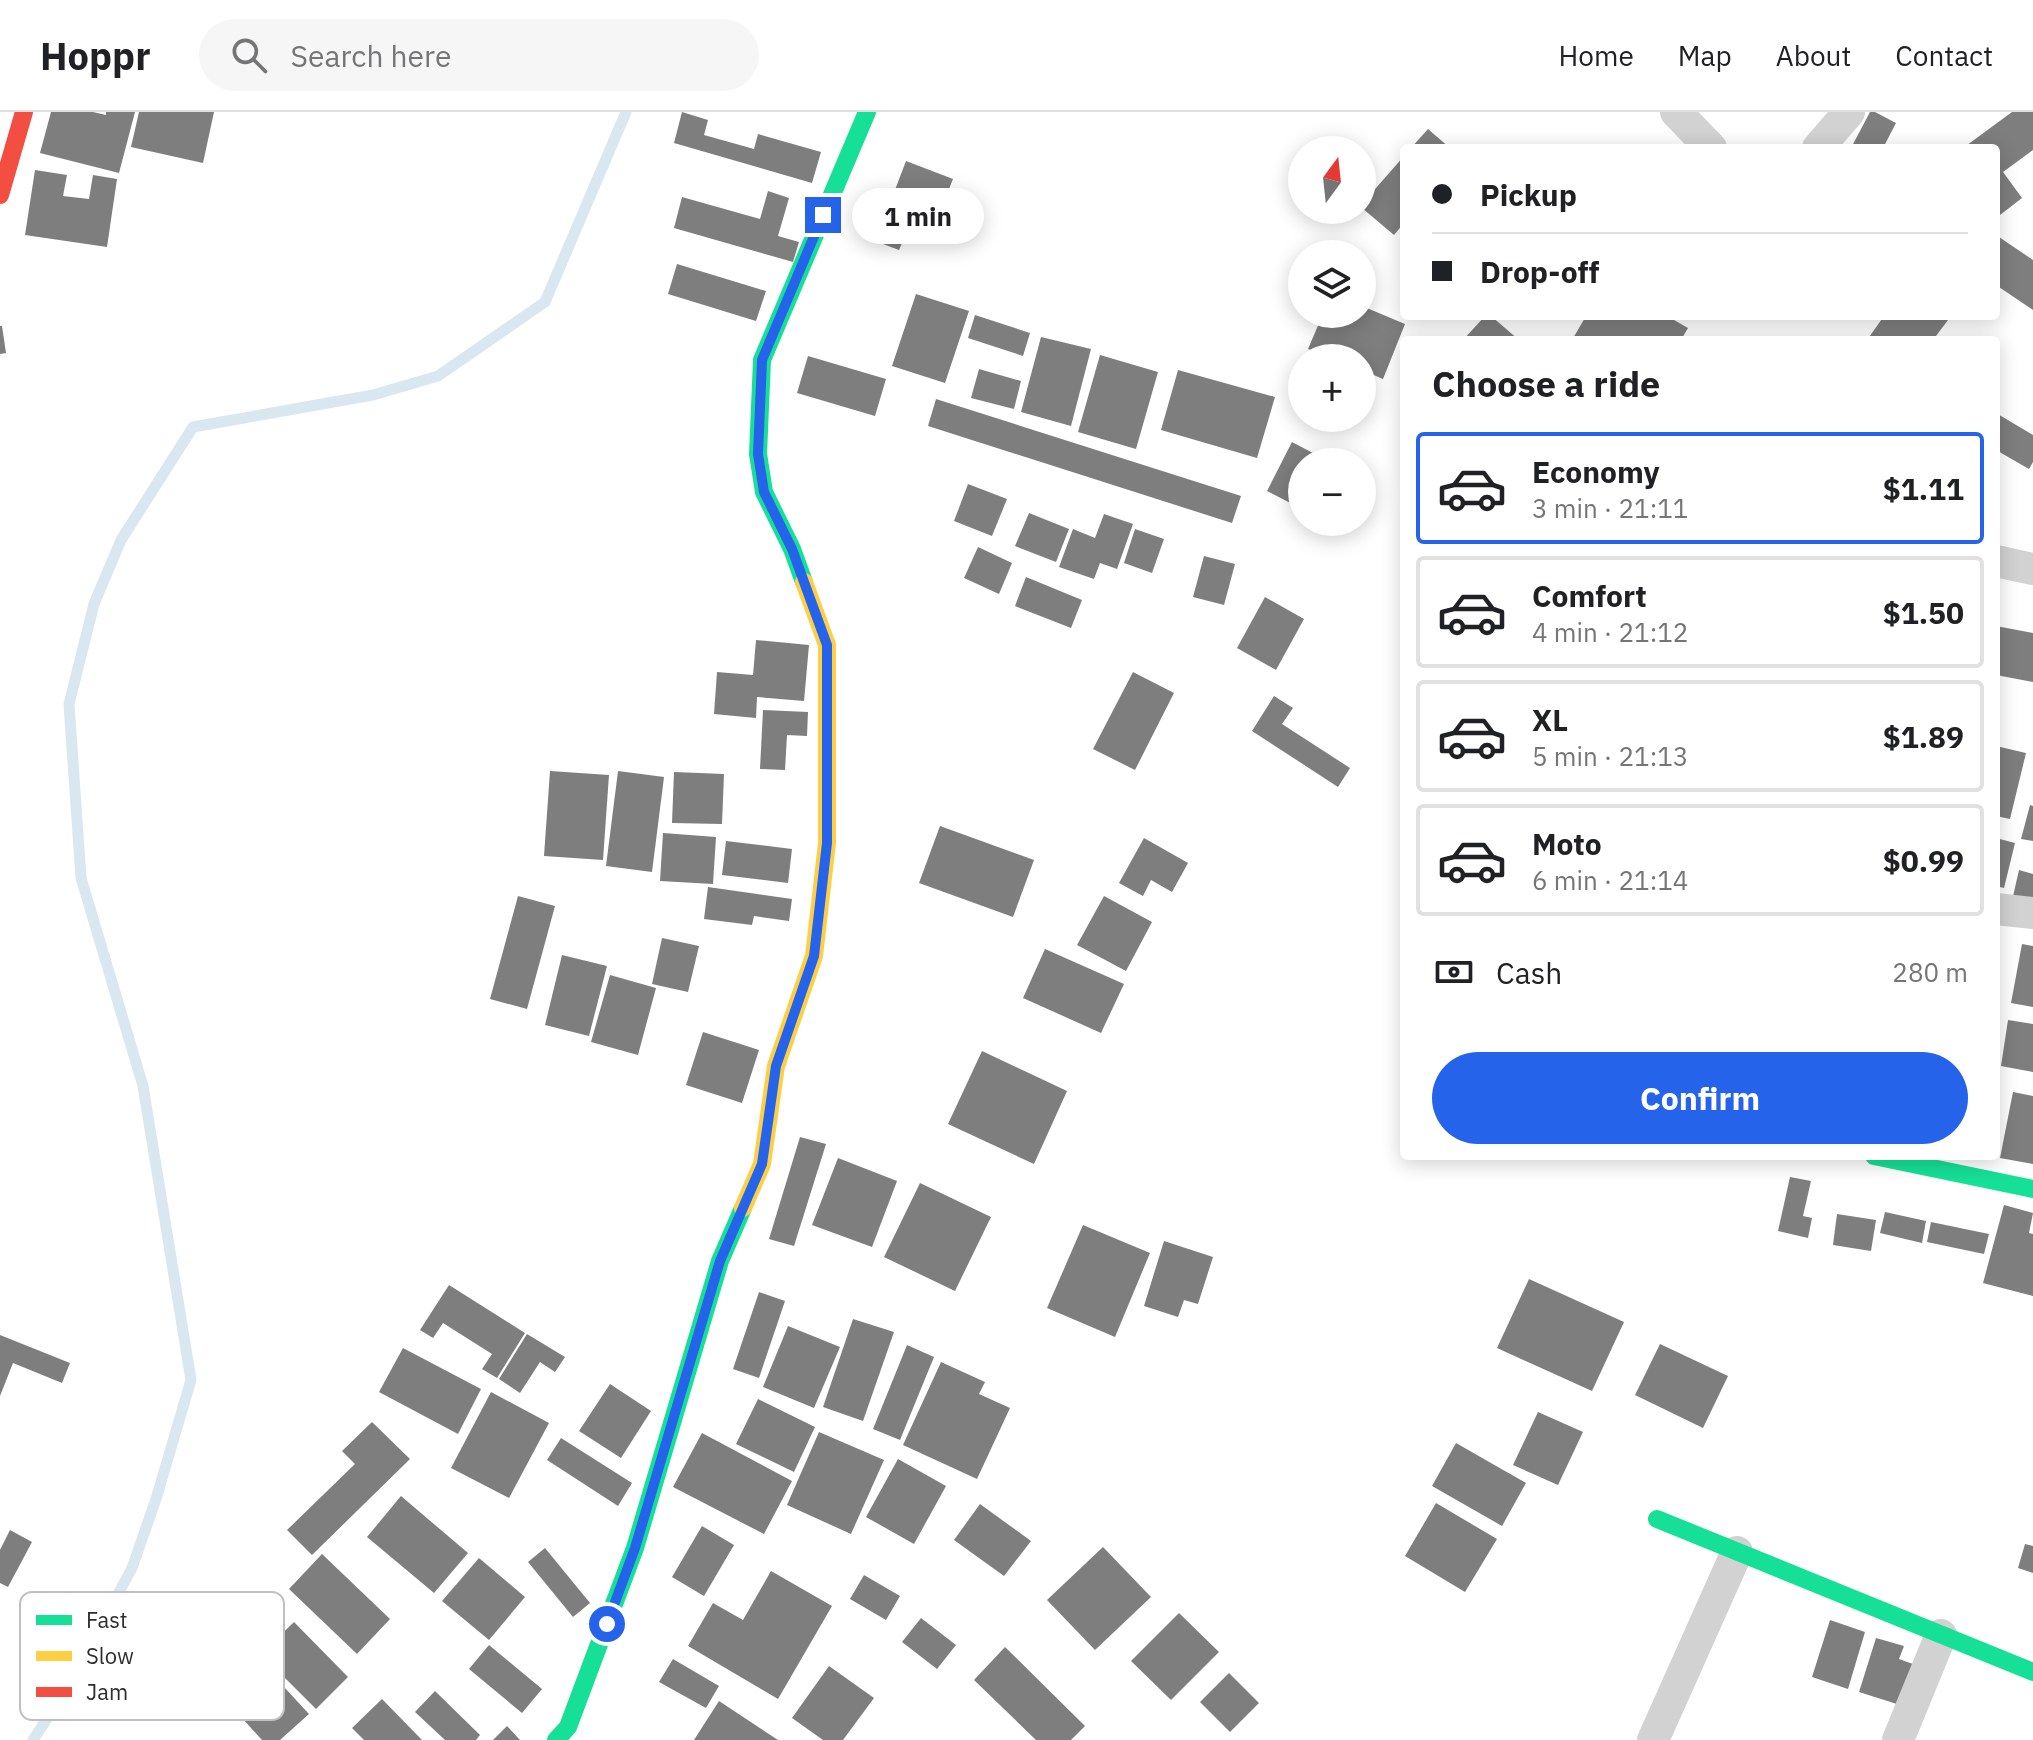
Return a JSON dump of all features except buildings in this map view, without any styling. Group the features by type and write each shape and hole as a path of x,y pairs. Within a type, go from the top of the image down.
{"street":[{"path":"0,195 24,112"},
{"path":"571,1736 635,1548 720,1261 762,1164 776,1066 814,956 827,843 827,645 792,549 764,492 758,454 762,360 867,112"},
{"path":"1676,112 1707,144"},
{"path":"1821,144 1849,112"},
{"path":"2000,562 2033,569"},
{"path":"2000,909 2033,913"},
{"path":"1893,1160 2033,1189"},
{"path":"1657,1519 2033,1672"},
{"path":"1653,1740 1737,1552"},
{"path":"1898,1740 1941,1635"}],"waterway":[{"path":"119,1592 132,1568 156,1499 191,1380 143,1086 81,878 69,704 94,604 121,540 193,427 373,395 438,376 545,302 626,112"},
{"path":"33,1740 46,1720"}],"traffic: fast":[{"path":"804,582 792,549 764,492 758,454 762,360 867,112"},
{"path":"1893,1160 2033,1189"},
{"path":"556,1740 568,1727 635,1548 720,1261 743,1208"},
{"path":"1657,1519 2033,1672"}],"traffic: slow":[{"path":"743,1208 762,1164 776,1066 814,956 827,843 827,645 804,582"}],"traffic: jam":[{"path":"0,195 24,112"}],"route":[{"path":"607,1624 635,1548 720,1261 762,1164 776,1066 814,956 827,843 827,645 792,549 764,492 758,454 762,360 823,215"}]}
